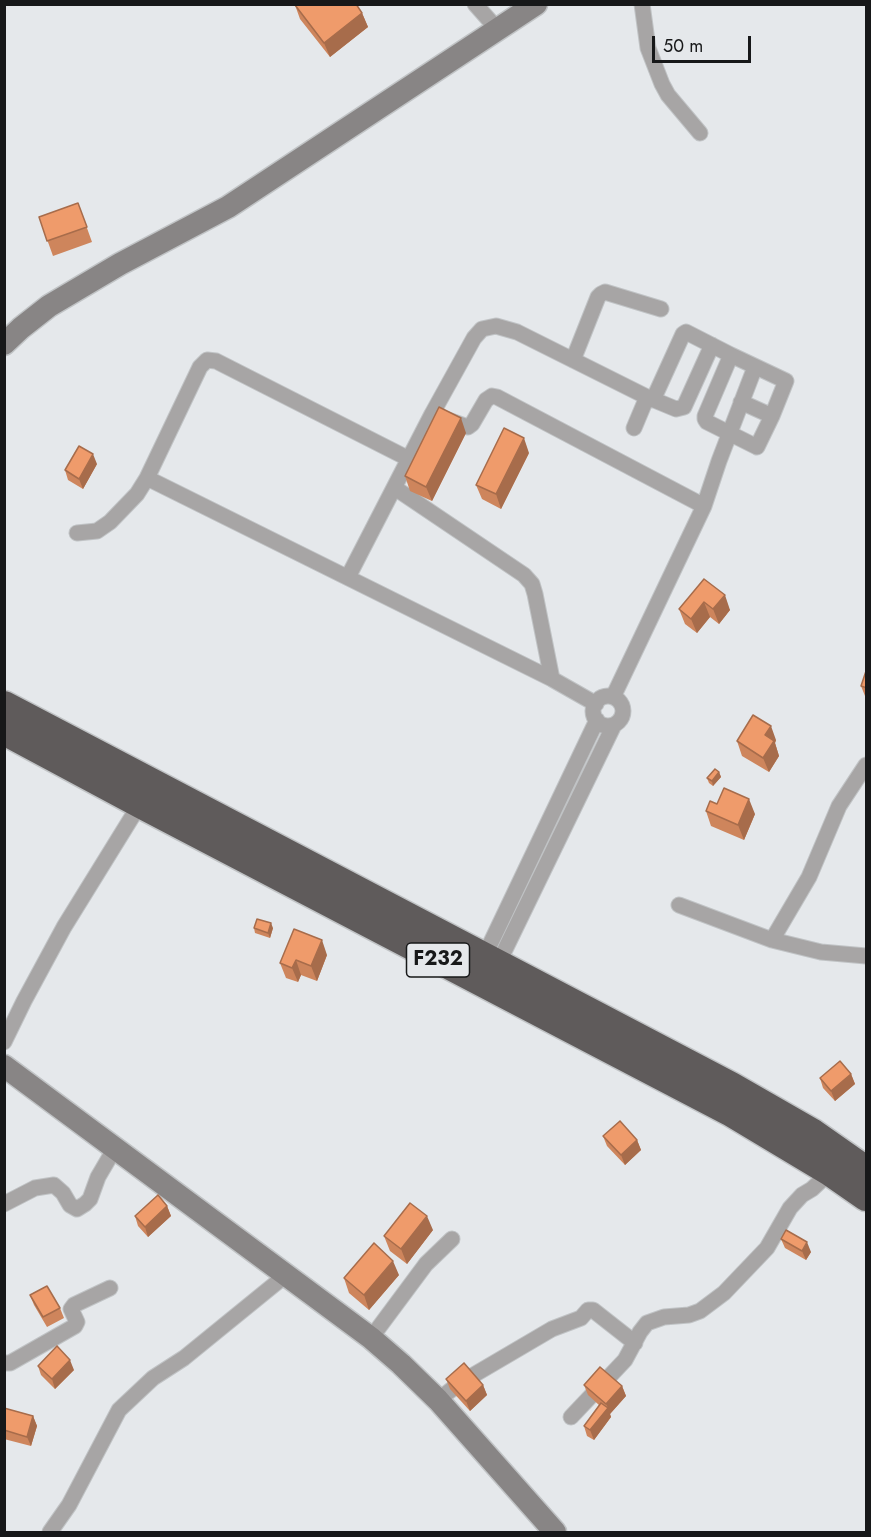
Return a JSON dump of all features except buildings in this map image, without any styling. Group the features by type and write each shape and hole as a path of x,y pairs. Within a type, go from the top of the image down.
{"highway":[{"name":"F232","path":"4,705 731,1086 813,1133 867,1170"},
{"name":"F232","path":"4,731 730,1112 867,1197"}],"street":[{"path":"475,4 498,30"},
{"path":"4,344 49,306 120,264 228,207 537,4"},
{"path":"642,4 648,48 662,84 668,95 700,133"},
{"path":"573,360 601,294 605,292 662,309"},
{"path":"348,578 432,414 474,338 482,329 495,326 518,332 650,399 676,409 684,407 712,345"},
{"path":"634,428 682,334 686,332 786,381 757,447 705,420 731,356"},
{"path":"77,533 97,531 110,522 137,494 147,478 200,367 207,360 216,361 409,459"},
{"path":"613,697 704,506 755,367"},
{"path":"697,380 717,390"},
{"path":"432,414 468,427 486,400 492,396 704,506"},
{"path":"741,402 772,416"},
{"path":"147,478 552,679 596,704"},
{"path":"395,488 524,575 532,584 552,679"},
{"path":"491,961 614,725 621,719 623,710 620,702 613,697 603,697 596,704 594,712 597,720 605,725 614,725"},
{"path":"491,961 597,720"},
{"path":"772,940 809,877 839,806 867,765"},
{"path":"4,1042 64,927 140,804"},
{"path":"678,905 772,940 821,952 867,956"},
{"path":"4,1066 371,1338 438,1400 555,1533"},
{"path":"4,1204 34,1188 54,1185 63,1193 70,1205 77,1209 90,1199 98,1177 115,1148"},
{"path":"571,1417 625,1360 647,1323 664,1317 690,1315 724,1293 767,1248 790,1208 830,1172"},
{"path":"371,1338 426,1264 452,1239"},
{"path":"50,1533 69,1505 119,1410 153,1378 184,1358 286,1275"},
{"path":"4,1363 10,1363 75,1326 77,1322 71,1309 74,1305 110,1288"},
{"path":"438,1400 460,1383 552,1329 580,1318 588,1310 593,1310 635,1343"}]}
